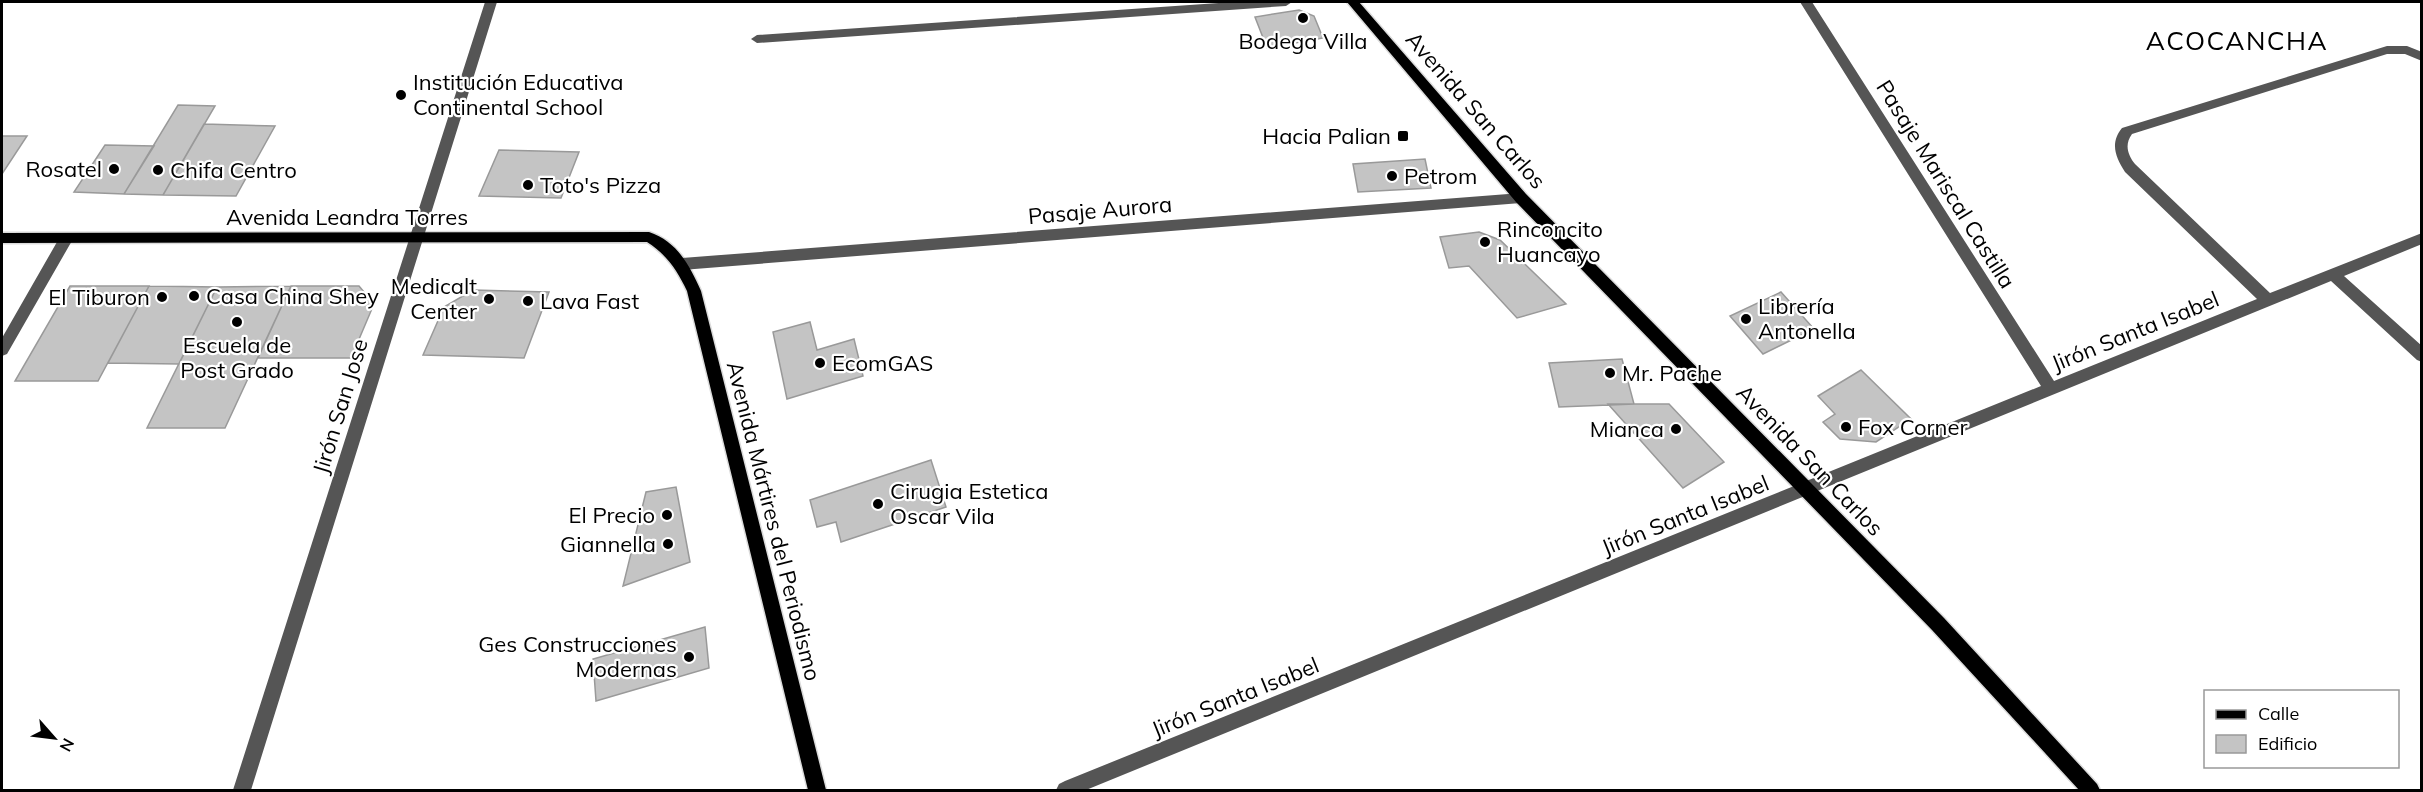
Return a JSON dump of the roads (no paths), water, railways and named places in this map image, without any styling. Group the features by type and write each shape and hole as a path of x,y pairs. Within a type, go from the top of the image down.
{"main road":[{"name":"Avenida San Carlos","path":"1353,2 1521,198 1938,624 2091,790"},
{"name":"Avenida Leandra Torres","path":"2,238 649,237 668,248 682,264"},
{"name":"Avenida Mártires del Periodismo","path":"682,264 694,291 817,790"}],"street":[{"name":"Jirón San Jose","path":"242,790 491,2"},
{"path":"757,39 1286,2"},
{"name":"Pasaje Mariscal Castilla","path":"1806,2 2051,390"},
{"path":"2268,300 2130,168 2120,147 2122,136 2127,131 2387,50 2407,50 2421,57"},
{"name":"Pasaje Aurora","path":"682,264 1521,198"},
{"name":"Jirón Santa Isabel","path":"1065,790 1808,490 2421,238"},
{"path":"2,350 66,239"},
{"path":"2332,274 2421,356"}],"place":[{"name":"Bodega Villa","path":"1303,18"},
{"name":"Institución Educativa Continental School","path":"401,95"},
{"name":"Hacia Palian","path":"1403,136"},
{"name":"Rosatel","path":"114,169"},
{"name":"Chifa Centro","path":"158,170"},
{"name":"Petrom","path":"1392,176"},
{"name":"Toto's Pizza","path":"528,185"},
{"name":"Rinconcito Huancayo","path":"1485,242"},
{"name":"Casa China Shey","path":"194,296"},
{"name":"El Tiburon","path":"162,297"},
{"name":"Medicalt Center","path":"489,299"},
{"name":"Lava Fast","path":"528,301"},
{"name":"Librería Antonella","path":"1746,319"},
{"name":"Escuela de Post Grado","path":"237,322"},
{"name":"EcomGAS","path":"820,363"},
{"name":"Mr. Pache","path":"1610,373"},
{"name":"Fox Corner","path":"1846,427"},
{"name":"Mianca","path":"1676,429"},
{"name":"Cirugia Estetica Oscar Vila","path":"878,504"},
{"name":"El Precio","path":"667,515"},
{"name":"Giannella","path":"668,544"},
{"name":"Ges Construcciones Modernas","path":"689,657"}],"district":[{"name":"ACOCANCHA","path":"2237,40"}]}
